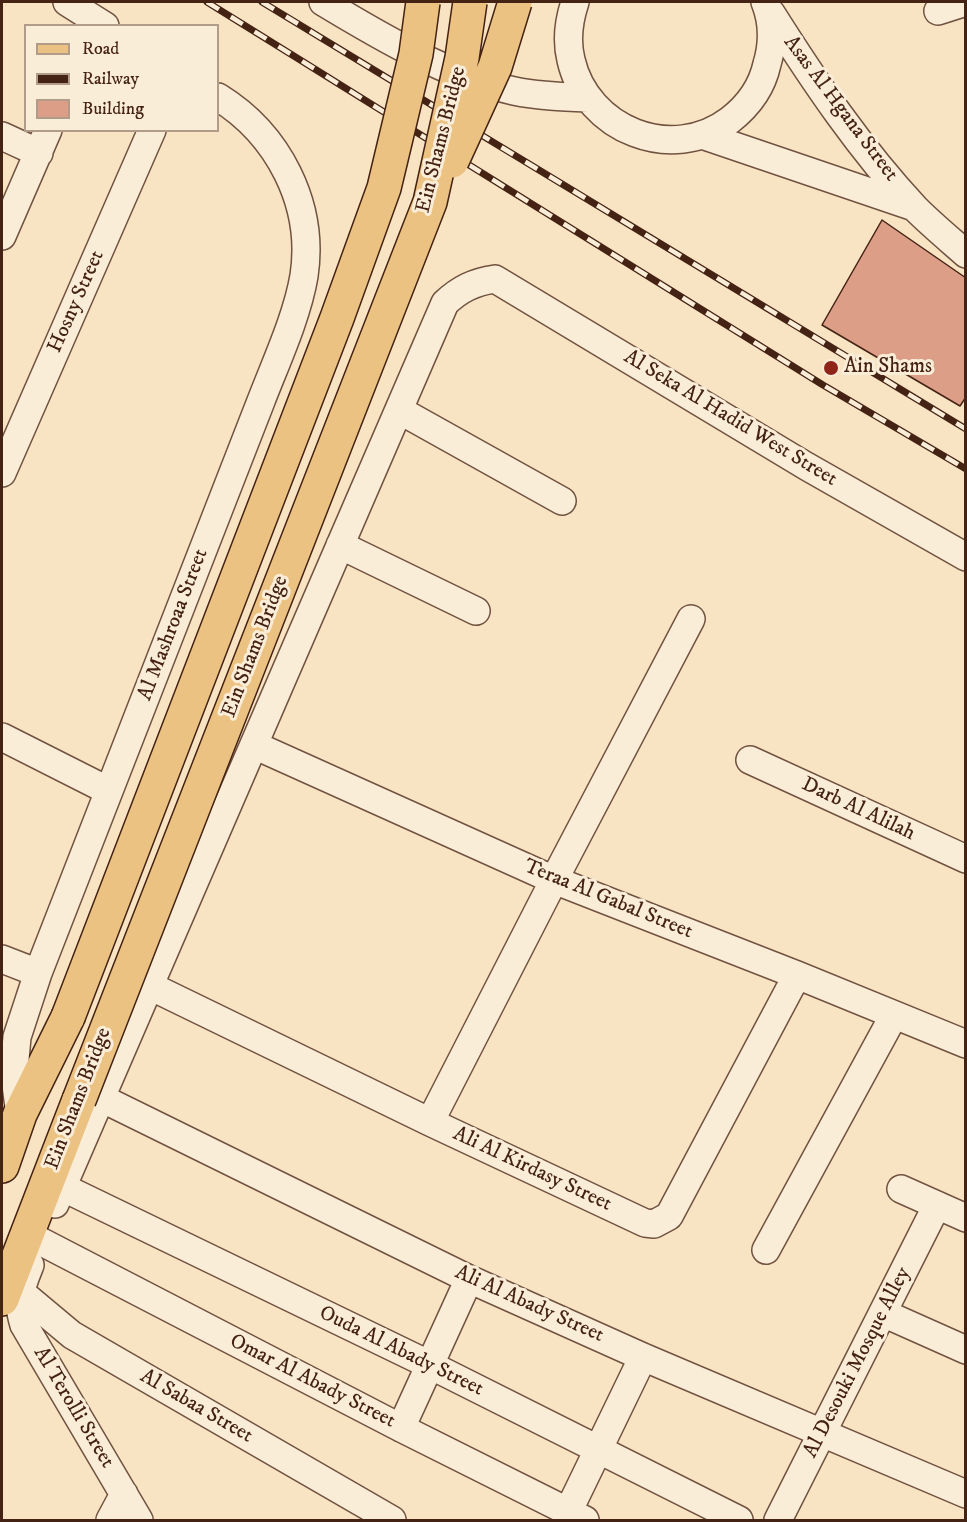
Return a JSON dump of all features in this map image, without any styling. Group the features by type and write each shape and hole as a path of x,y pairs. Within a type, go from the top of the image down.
{"main road":[{"name":"Ein Shams Bridge","path":"11,1109 68,1017 333,329 384,188 416,54 423,2"},
{"name":"Ein Shams Bridge","path":"10,1291 90,1099 430,202 462,58 470,2"},
{"path":"430,202 466,134 495,67 515,2"},
{"name":"Al Mashroaa Street","path":"2,1166 11,1109"}],"street":[{"path":"67,2 98,24"},
{"path":"322,2 355,11 445,68 480,81 515,91 588,98"},
{"path":"575,2 568,38 577,80 588,98 602,114 619,127 660,140 681,140 702,135 722,126 740,112 754,95 765,75 770,54 772,31 766,5"},
{"path":"938,11 966,2"},
{"name":"Asas Al Hgana Street","path":"766,5 801,61 838,112 915,208 966,254"},
{"name":"Al Mashroaa Street","path":"11,1109 17,1037 38,973 261,401 295,308 304,275 305,242 301,209 290,177 273,148 252,123 221,99"},
{"name":"Hosny Street","path":"2,472 11,426 151,132"},
{"name":"Asas Al Hgana Street","path":"702,135 915,208"},
{"path":"2,136 44,142 2,236"},
{"name":"Al Seka Al Hadid West Street","path":"399,410 445,303 466,286 495,279 806,466 966,557"},
{"path":"10,1291 40,1241 63,1187 90,1099 150,986 399,410 562,501"},
{"path":"340,545 476,611"},
{"path":"430,1122 691,619"},
{"path":"2,737 109,791"},
{"name":"Teraa Al Gabal Street","path":"254,744 554,880 966,1044"},
{"name":"Darb Al Alilah","path":"750,760 966,859"},
{"path":"2,959 38,973"},
{"name":"Ali Al Kirdasy Street","path":"150,986 430,1122 645,1223 654,1224 669,1216 797,975"},
{"path":"766,1250 894,1015"},
{"name":"Ali Al Abady Street","path":"90,1099 470,1279 643,1357 966,1494"},
{"name":"Ouda Al Abady Street","path":"63,1187 430,1365 739,1521"},
{"path":"901,1189 966,1218"},
{"name":"Al Desouki Mosque Alley","path":"778,1521 937,1205"},
{"name":"Omar Al Abady Street","path":"40,1241 401,1428 577,1516"},
{"path":"401,1428 470,1279"},
{"name":"Al Terolli Street","path":"10,1291 29,1336 139,1521"},
{"name":"Al Sabaa Street","path":"10,1291 72,1335 388,1520"},
{"path":"883,1313 966,1350"},
{"path":"577,1516 598,1450 643,1357"},
{"path":"110,1521 124,1494"}],"building":[{"path":"882,220 966,278 966,397 960,406 822,325"}],"railway":[{"path":"207,2 823,385 966,469"},
{"path":"262,2 966,429"}],"place":[{"name":"Ain Shams","path":"831,368"}]}
